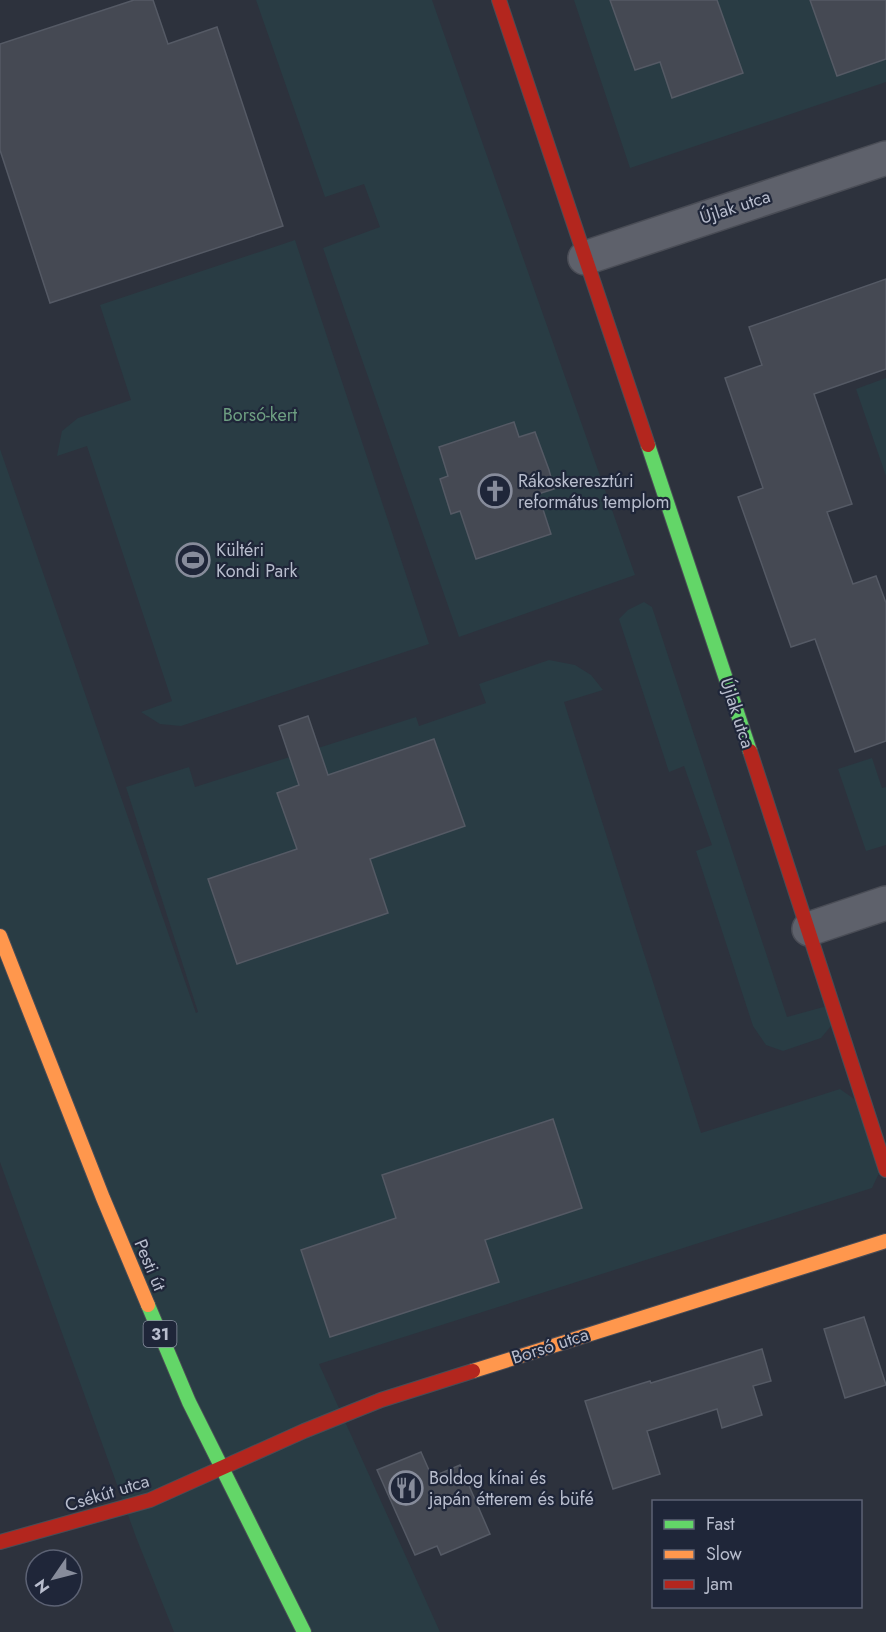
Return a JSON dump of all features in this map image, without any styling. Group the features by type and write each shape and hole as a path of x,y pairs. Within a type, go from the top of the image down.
{"street":[{"name":"Újlak utca","path":"499,0 809,929 886,1170"},
{"name":"Újlak utca","path":"585,258 886,158"},
{"path":"809,929 886,903"},
{"name":"Pesti út","path":"0,936 103,1198 189,1402 304,1632"},
{"name":"Borsó utca","path":"221,1467 381,1400 886,1240"},
{"name":"Csékút utca","path":"0,1542 150,1500 221,1467"}],"green space":[{"path":"256,0 432,0 635,575 459,637 323,248 380,227 364,184 325,197"},
{"path":"574,0 886,0 886,82 630,168"},
{"name":"Borsó-kert","path":"295,240 429,644 181,726 160,724 141,712 172,701 87,446 57,456 62,431 78,418 131,400 100,305"},
{"path":"886,378 886,476 856,389"},
{"path":"0,449 196,1013 198,1012 126,787 189,767 195,787 416,717 419,726 486,703 479,684 549,660 575,665 591,675 603,690 564,702 701,1133 840,1089 857,1101 880,1171 872,1188 319,1364 440,1632 174,1632 136,1537 0,1162"},
{"path":"644,602 652,607 787,1017 827,1006 831,1026 821,1038 783,1051 766,1045 753,1026 696,851 712,845 684,766 669,772 619,619 628,610"},
{"path":"872,758 882,788 886,787 886,845 866,851 838,769"}],"building":[{"path":"134,0 153,0 168,44 217,27 283,226 50,303 0,150 0,44"},
{"path":"610,0 717,0 743,73 672,98 660,62 635,70"},
{"path":"810,0 886,0 886,59 837,76"},
{"path":"886,279 886,369 814,394 852,504 827,512 853,584 876,576 886,603 886,741 855,752 815,639 791,647 738,497 763,488 725,378 762,365 749,327"},
{"name":"Rákoskeresztúri református templom","path":"514,422 519,437 535,432 549,470 554,489 538,494 551,534 476,559 460,511 451,514 440,479 448,476 439,447"},
{"path":"308,716 328,775 434,739 465,826 370,859 388,913 237,964 208,879 297,849 277,793 299,785 279,726"},
{"path":"553,1119 582,1208 485,1240 499,1282 330,1337 301,1250 396,1218 382,1175"},
{"path":"864,1317 886,1385 845,1398 824,1329"},
{"path":"762,1349 771,1381 753,1386 762,1415 722,1428 717,1409 647,1431 660,1474 613,1489 585,1401"},
{"path":"421,1452 432,1477 460,1465 490,1534 441,1555 437,1546 415,1555 377,1470"}],"traffic: fast":[{"path":"648,445 750,751"},
{"path":"148,1305 189,1402 304,1632"}],"traffic: slow":[{"path":"0,936 103,1198 148,1305"},
{"path":"473,1371 886,1241"}],"traffic: jam":[{"path":"499,0 648,445"},
{"path":"750,751 886,1170"},
{"path":"0,1542 150,1500 304,1431 381,1400 473,1371"}],"place":[{"name":"Rákoskeresztúri református templom","path":"495,491"},
{"name":"Kültéri Kondi Park","path":"193,560"},
{"name":"Boldog kínai és japán étterem és büfé","path":"406,1488"}]}
